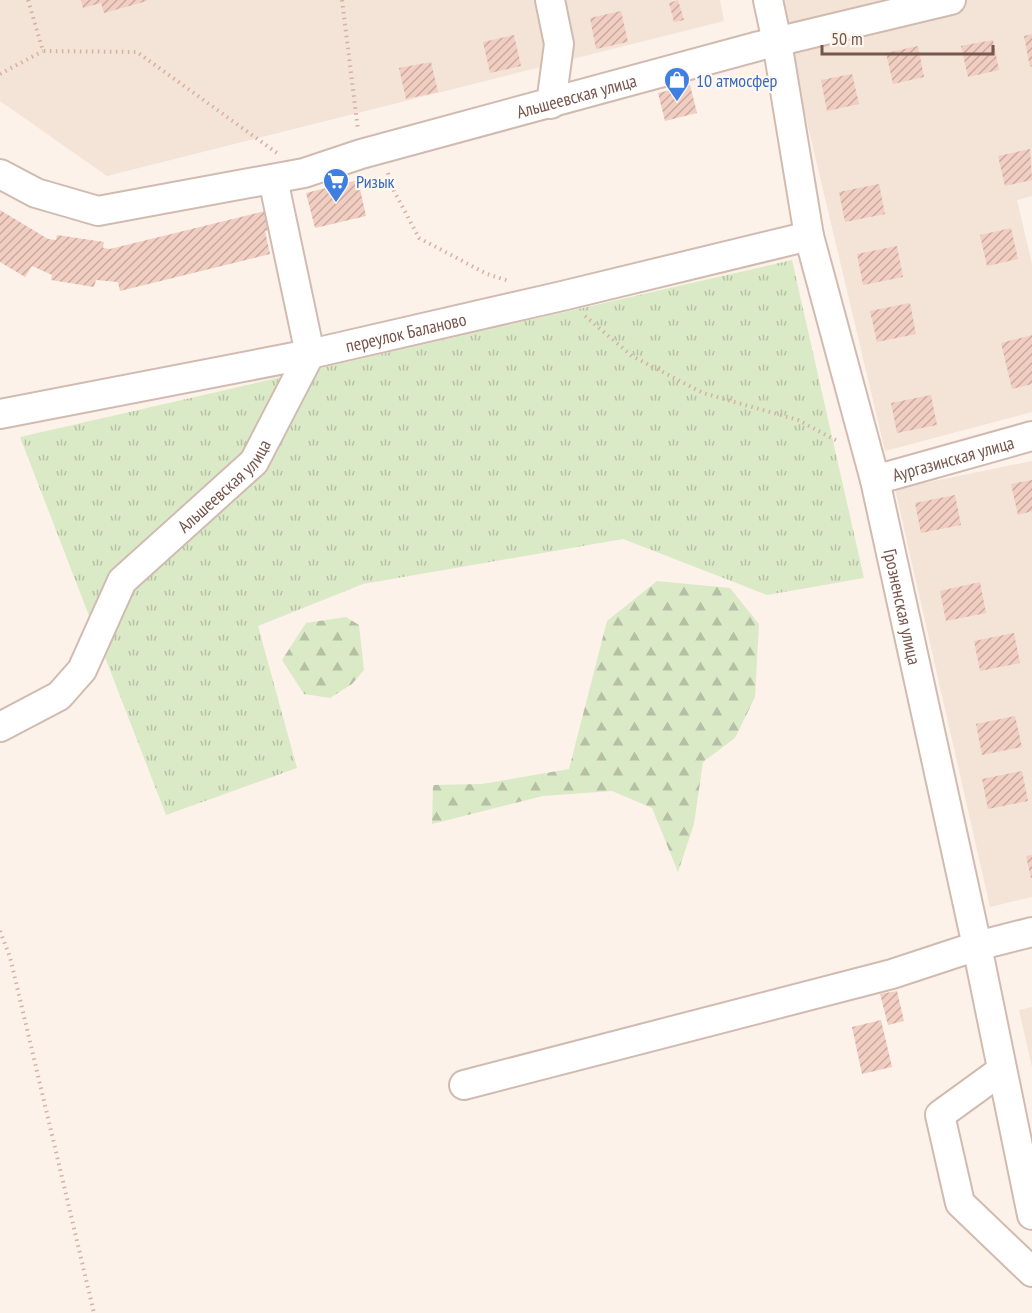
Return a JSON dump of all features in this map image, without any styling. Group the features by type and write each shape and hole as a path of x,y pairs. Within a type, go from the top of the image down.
{"street":[{"path":"550,0 559,44 551,104"},
{"name":"Грозненская улица","path":"768,0 809,236 872,468 1032,1215"},
{"name":"Альшеевская улица","path":"0,174 36,193 98,211 273,179 304,173 370,152 777,42 951,0"},
{"path":"273,179 310,354"},
{"name":"переулок Баланово","path":"0,414 310,354 809,236"},
{"name":"Альшеевская улица","path":"0,727 59,696 82,670 122,581 254,462 310,354"},
{"name":"Аургазинская улица","path":"872,468 1032,436"},
{"path":"464,1085 892,974 976,946 1032,932"},
{"path":"1002,1070 940,1115 960,1203 1032,1272"}],"path":[{"path":"28,0 43,51"},
{"path":"342,0 370,152 419,238 487,274 519,284"},
{"path":"0,74 43,51 137,52 304,173"},
{"path":"562,296 632,356 703,393 798,420 872,468"},
{"path":"0,931 10,957 94,1313"}],"shaded area":[{"path":"0,0 720,0 724,21 107,176 0,101"},
{"path":"778,0 1032,0 1032,196 1017,200 1032,264 1032,412 885,451"},
{"path":"1032,461 1032,897 990,907 895,489"},
{"path":"1032,1007 1032,1067 1019,1010"}],"green space":[{"path":"792,260 864,578 767,595 623,539 363,584 258,626 297,768 166,815 20,437"},
{"path":"657,581 730,588 759,624 755,697 735,738 703,762 694,824 678,872 652,808 612,791 543,796 432,824 433,785 482,784 569,769 607,621"},
{"path":"346,617 359,625 364,670 352,684 330,698 304,694 282,660 306,623"}],"building":[{"path":"81,0 147,1 104,13 101,3 83,8"},
{"path":"678,0 684,20 674,22 669,3"},
{"path":"621,11 628,42 596,49 590,18"},
{"path":"1032,34 1032,66 1030,67 1024,36"},
{"path":"514,35 521,66 490,73 483,42"},
{"path":"993,40 999,70 968,77 961,46"},
{"path":"918,46 924,77 893,84 886,53"},
{"path":"431,62 438,92 406,99 399,68"},
{"path":"852,74 859,104 827,111 821,80"},
{"path":"690,85 697,113 665,121 658,93"},
{"path":"1030,149 1032,180 1005,186 998,156"},
{"path":"358,180 366,216 315,228 306,193"},
{"path":"879,184 885,214 845,222 839,192"},
{"path":"0,210 48,239 56,240 57,235 104,242 103,248 110,249 265,211 270,230 265,231 270,254 120,291 118,282 96,280 94,287 51,280 52,275 32,266 25,277 0,262"},
{"path":"1011,228 1018,259 987,266 980,235"},
{"path":"897,246 903,277 863,285 857,254"},
{"path":"910,303 916,334 877,342 870,311"},
{"path":"1032,335 1032,384 1012,389 1001,343"},
{"path":"931,395 937,425 897,433 891,403"},
{"path":"1032,480 1032,511 1018,515 1011,484"},
{"path":"955,495 961,525 921,533 915,503"},
{"path":"980,582 986,613 946,621 940,591"},
{"path":"1014,633 1020,663 980,671 974,641"},
{"path":"1015,716 1022,747 982,755 976,724"},
{"path":"1022,771 1028,801 988,809 982,779"},
{"path":"1032,855 1032,878 1031,878 1026,856"},
{"path":"897,991 904,1021 888,1025 880,994"},
{"path":"881,1020 892,1067 862,1074 852,1027"}],"place":[{"name":"10 атмосфер","path":"677,103"},
{"name":"Ризык","path":"336,204"}]}
